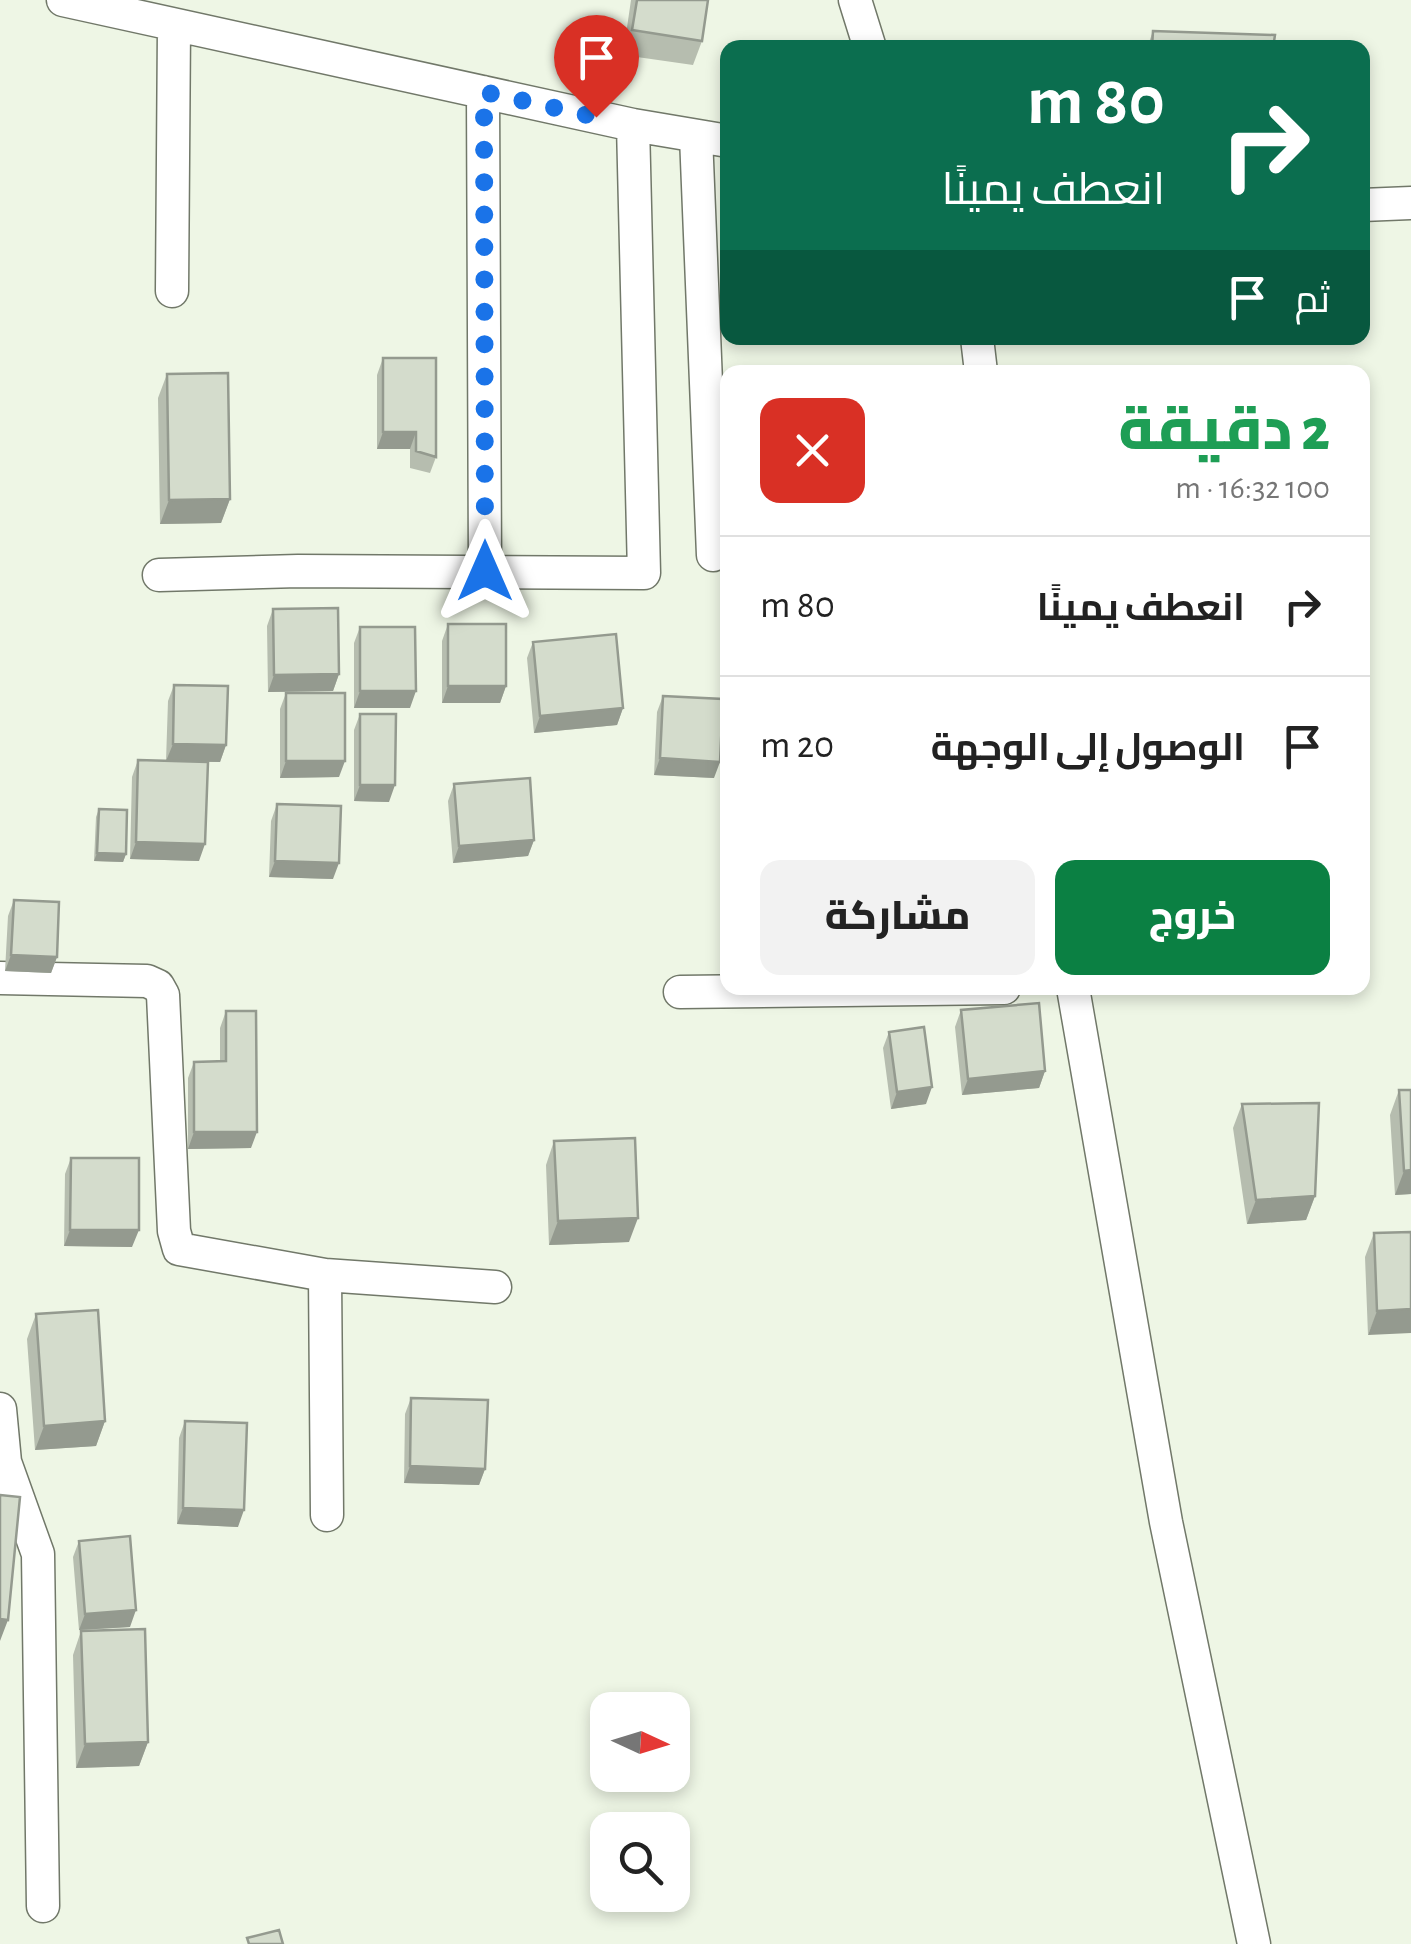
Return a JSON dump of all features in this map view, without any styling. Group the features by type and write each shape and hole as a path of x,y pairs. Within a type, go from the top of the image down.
{"street":[{"path":"63,0 106,5 174,26 633,125 712,138 713,555"},
{"path":"855,0 868,40"},
{"path":"172,291 174,26"},
{"path":"484,92 485,571"},
{"path":"160,575 485,571 640,576 646,568 633,125"},
{"path":"1370,205 1411,204"},
{"path":"0,978 147,981 158,986 163,995 174,1231 179,1249 326,1275 494,1286"},
{"path":"680,992 720,992"},
{"path":"1073,995 1166,1522 1254,1944"},
{"path":"326,1275 328,1516"},
{"path":"0,1409 5,1462 38,1554 42,1906"}],"building":[{"path":"637,0 708,0 702,41 632,30"},
{"path":"1153,31 1275,35 1274,40 1152,40"},
{"path":"383,358 436,358 436,457 416,451 416,432 383,432"},
{"path":"228,373 230,499 169,500 167,374"},
{"path":"338,608 339,674 274,675 273,609"},
{"path":"448,624 506,624 506,686 448,686"},
{"path":"360,627 415,627 416,691 360,691"},
{"path":"616,634 623,708 540,716 533,642"},
{"path":"174,685 228,686 226,745 173,744"},
{"path":"286,693 345,693 345,761 286,761"},
{"path":"663,696 720,699 720,762 660,758"},
{"path":"360,714 396,714 395,785 360,785"},
{"path":"138,760 208,762 205,844 136,842"},
{"path":"530,778 534,840 459,846 454,784"},
{"path":"277,804 341,806 339,863 275,861"},
{"path":"99,809 127,810 126,854 97,853"},
{"path":"14,900 59,902 57,957 11,955"},
{"path":"1039,1003 1045,1071 968,1079 961,1010"},
{"path":"226,1011 256,1011 257,1132 194,1132 194,1062 226,1061"},
{"path":"924,1027 932,1087 897,1092 889,1032"},
{"path":"1399,1090 1411,1090 1411,1170 1404,1171"},
{"path":"1319,1103 1315,1196 1256,1200 1242,1104"},
{"path":"635,1138 638,1218 558,1221 554,1141"},
{"path":"71,1158 139,1158 139,1230 70,1230"},
{"path":"1411,1232 1411,1309 1377,1311 1374,1233"},
{"path":"98,1310 105,1421 44,1426 36,1314"},
{"path":"411,1398 488,1400 485,1469 410,1466"},
{"path":"185,1421 247,1423 244,1510 183,1508"},
{"path":"0,1495 20,1497 8,1620 0,1619"},
{"path":"130,1536 136,1610 85,1614 79,1541"},
{"path":"145,1629 148,1742 85,1744 81,1631"},
{"path":"279,1930 283,1944 249,1944 247,1938"}],"route":[{"path":"485,571 484,92 596,117"}]}
